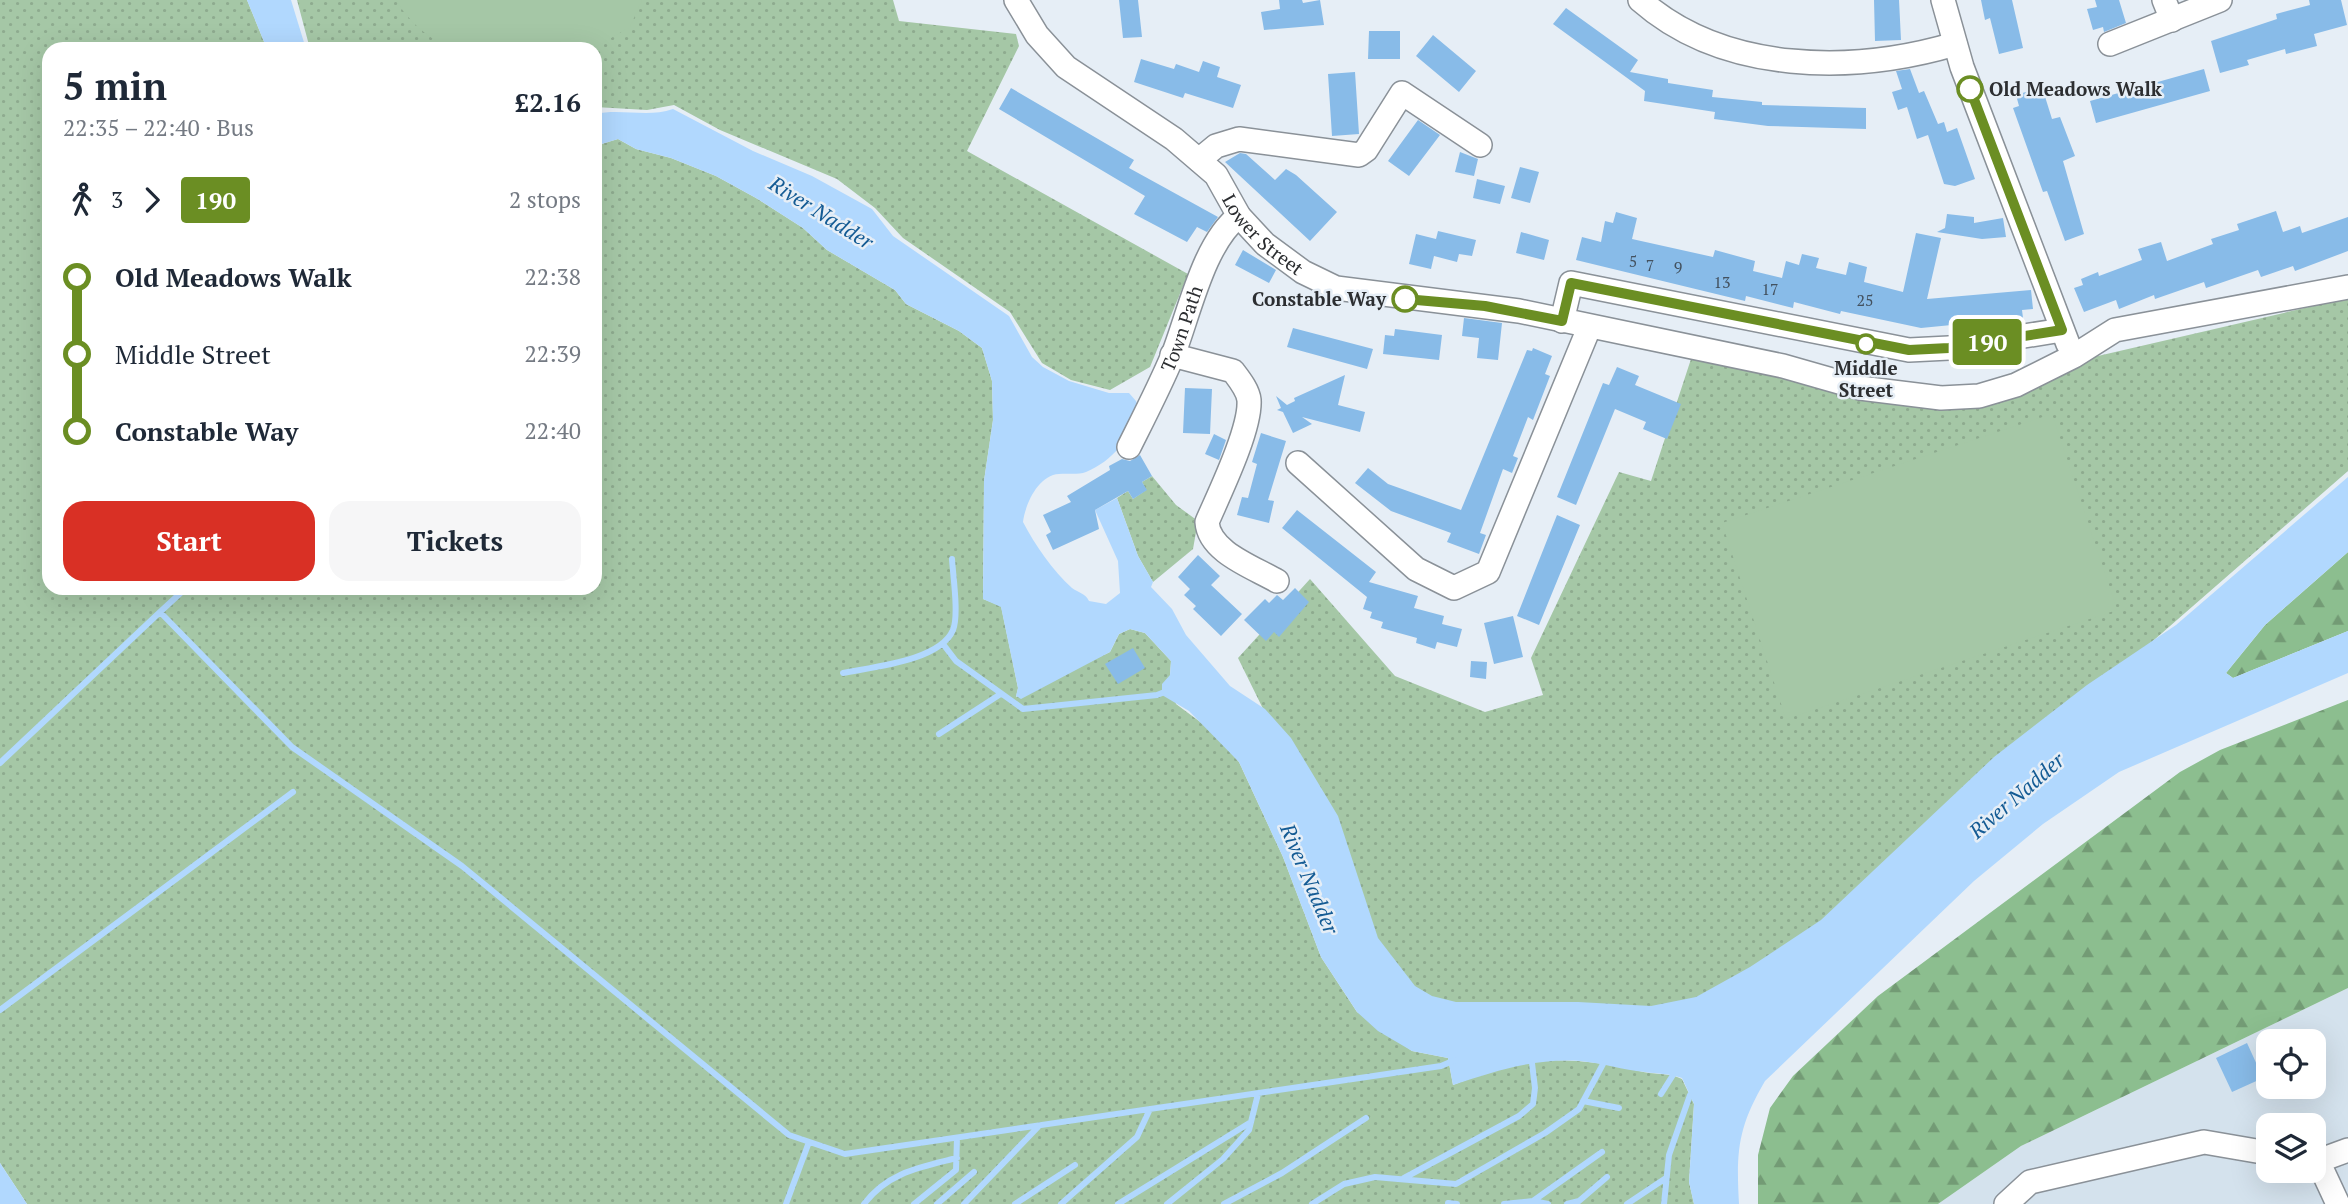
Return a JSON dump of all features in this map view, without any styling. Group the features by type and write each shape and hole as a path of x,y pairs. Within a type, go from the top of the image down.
{"street":[{"name":"Lower Street","path":"1016,0 1037,35 1066,67 1156,125 1199,160 1226,189 1239,216 1283,259 1322,283 1336,288 1485,306 1589,328"},
{"path":"1640,0 1657,15 1692,35 1731,49 1772,58 1870,63 1955,44"},
{"path":"1943,0 1955,44 2074,356"},
{"path":"2110,44 2168,10 2220,0"},
{"path":"1199,160 1216,146 1239,139 1359,155 1366,150 1402,93 1480,145"},
{"name":"Town Path","path":"1129,447 1172,355 1200,280 1226,226 1239,216"},
{"path":"1562,321 1571,283 1909,350 1949,348 2062,330"},
{"path":"1298,463 1416,569 1454,588 1488,572 1589,328 1783,366 1860,388 1921,397 1962,398 1995,392 2041,374 2115,330 2348,287"},
{"path":"1172,355 1233,371 1244,387 1249,401 1244,425 1208,522 1208,533 1221,548 1277,582"},
{"path":"2006,1204 2030,1182 2204,1142 2256,1151"},
{"path":"2326,1157 2348,1150"},
{"path":"2326,1180 2338,1204"}],"shaded area":[{"path":"2348,988 2348,1204 1938,1204 2021,1146 2256,1032 2256,1099 2326,1099 2326,1029 2263,1029"}],"green space":[{"path":"0,0 247,0 264,42 42,42 42,595 602,595 602,144 618,139 636,149 671,158 716,176 756,198 803,228 827,250 895,290 906,304 959,331 982,348 992,381 993,420 984,481 983,599 1001,606 1018,688 1016,697 1110,652 1119,634 1130,629 1145,633 1171,661 1170,675 1176,704 1207,727 1239,762 1283,857 1321,957 1357,1012 1412,1051 1448,1058 1453,1085 1507,1066 1562,1060 1671,1075 1682,1079 1694,1104 1689,1182 1694,1204 27,1204 0,1163"},
{"path":"297,0 893,0 899,21 1016,34 1019,46 967,151 1188,274 1150,367 1110,390 1071,380 1042,363 1010,312 903,238 875,208 837,179 720,130 674,105 647,110 602,107 602,42 308,42"},
{"path":"396,0 642,0 630,27 602,43 438,42 406,15"},
{"path":"2348,298 2348,471 1714,1023 1470,1017 1402,991 1238,658 1310,579 1395,676 1485,712 1543,695 1531,658 1619,472 1651,481 1691,359 1746,364 1921,397"},
{"path":"2052,414 2117,610 1786,719 1722,523"},
{"path":"1152,476 1176,505 1198,521 1193,549 1153,582 1138,556 1117,498 1128,491 1133,499 1146,490 1142,482"},
{"path":"2348,552 2348,631 2233,678 2226,673 2265,625"},
{"path":"2348,700 2348,988 2263,1029 2256,1029 2256,1032 2021,1146 1938,1204 1758,1204 1758,1155 1770,1108 1793,1076 1878,996 2180,772 2220,750"}],"water":[{"path":"247,0 291,0 304,42 264,42"},
{"name":"River Nadder","path":"673,109 753,151 812,176 872,209 893,236 1009,316 1032,357 1043,367 1069,381 1109,393 1129,393 1136,401 1141,413 1119,448 1104,462 1086,472 1059,474 1045,480 1034,492 1023,522 1045,557 1072,588 1089,601 1106,604 1120,593 1118,561 1095,510 1117,498 1138,556 1153,582 1151,587 1172,609 1186,635 1230,686 1265,709 1291,738 1338,816 1378,938 1415,986 1432,996 1456,1002 1578,1002 1651,1006 1696,997 1750,967 1821,920 1994,757 2087,685 2176,625 2348,477 2348,552 2265,625 2226,673 2233,678 2348,631 2348,673 2119,772 2043,824 1974,881 1765,1081 1749,1112 1741,1140 1739,1204 1694,1204 1689,1182 1694,1104 1682,1078 1588,1062 1563,1061 1515,1067 1453,1085 1448,1058 1412,1051 1378,1031 1357,1012 1321,957 1283,857 1239,762 1189,711 1162,695 1162,684 1170,675 1171,661 1145,633 1130,629 1119,634 1110,652 1021,699 1016,696 1018,688 1001,607 983,599 984,481 993,420 992,381 982,348 959,331 906,304 895,290 827,250 803,228 716,176 671,158 636,149 618,139 602,144 602,113 663,112"},
{"path":"0,1163 27,1204 0,1204"}],"building":[{"path":"1119,0 1138,0 1142,37 1123,38"},
{"path":"1279,0 1302,0 1303,3 1320,0 1324,25 1264,30 1261,12 1280,9"},
{"path":"1874,0 1899,0 1901,40 1875,41"},
{"path":"1981,0 2012,0 2023,48 1999,54 1990,18 1985,20"},
{"path":"2095,0 2119,0 2126,23 2104,32 2103,27 2093,30 2087,9 2097,7"},
{"path":"2309,0 2341,0 2347,25 2314,34 2317,46 2286,54 2285,49 2247,60 2249,65 2220,73 2211,41 2277,19 2276,14 2310,5"},
{"path":"1566,8 1638,60 1630,72 1668,79 1668,83 1713,90 1712,97 1762,102 1762,105 1866,108 1866,129 1768,126 1714,119 1715,112 1644,101 1645,91 1553,24"},
{"path":"1369,31 1400,31 1400,59 1368,59"},
{"path":"1433,35 1476,71 1459,92 1416,56"},
{"path":"1141,59 1174,69 1176,64 1199,72 1203,61 1220,67 1217,77 1241,85 1233,108 1185,93 1183,98 1134,82"},
{"path":"1910,69 1919,93 1924,91 1938,124 1944,122 1947,132 1957,128 1975,179 1955,186 1944,184 1928,135 1917,139 1907,107 1898,110 1892,92 1902,89 1896,71"},
{"path":"2204,69 2210,91 2096,123 2090,101"},
{"path":"1355,72 1359,134 1332,136 1328,74"},
{"path":"2042,87 2052,119 2060,117 2075,156 2063,161 2084,234 2065,241 2047,191 2043,192 2013,108 2019,106 2016,95"},
{"path":"1011,88 1134,160 1129,168 1218,217 1207,232 1197,227 1187,242 1134,214 1145,196 999,109"},
{"path":"1418,120 1440,135 1409,176 1388,161"},
{"path":"1460,152 1478,159 1474,176 1455,172"},
{"path":"1240,153 1246,154 1275,180 1286,169 1296,175 1337,212 1310,241 1225,162"},
{"path":"1520,167 1539,172 1530,203 1511,198"},
{"path":"1477,179 1505,186 1500,204 1473,198"},
{"path":"2276,211 2283,232 2300,226 2302,233 2348,217 2348,251 2295,271 2293,266 2261,277 2258,270 2206,288 2204,282 2155,299 2154,295 2119,309 2116,300 2084,312 2074,288 2083,285 2081,279 2098,272 2099,276 2142,260 2138,249 2161,242 2167,261 2213,244 2211,239 2239,230 2237,224"},
{"path":"1616,212 1637,218 1632,239 1713,257 1715,250 1755,261 1753,271 1782,278 1786,261 1799,265 1802,254 1819,258 1816,268 1846,275 1849,262 1867,267 1864,282 1903,292 1916,233 1941,238 1927,299 2031,290 2033,309 2022,310 2023,318 1921,328 1841,311 1840,314 1794,302 1793,308 1746,296 1745,301 1576,260 1582,237 1601,242 1605,221 1613,223"},
{"path":"1947,214 1974,217 1974,223 2003,218 2006,237 1982,239 1937,232 1945,228"},
{"path":"1438,231 1476,240 1472,256 1459,254 1457,262 1434,256 1431,269 1409,264 1416,234 1436,239"},
{"path":"1521,232 1549,240 1544,260 1516,253"},
{"path":"1243,250 1276,270 1269,283 1235,265"},
{"path":"1464,318 1502,323 1498,360 1477,358 1479,338 1462,336"},
{"path":"1293,328 1373,349 1367,369 1287,347"},
{"path":"1395,329 1442,335 1439,360 1383,354 1385,335 1394,336"},
{"path":"1533,348 1552,356 1545,374 1550,376 1533,420 1528,417 1513,456 1518,458 1512,473 1503,469 1480,533 1486,535 1479,554 1447,542 1451,533 1391,511 1355,483 1368,468 1388,484 1461,510 1527,350 1532,351"},
{"path":"1617,367 1639,376 1635,385 1681,404 1667,439 1643,429 1646,422 1615,409 1576,505 1557,497 1603,383 1609,385"},
{"path":"1345,375 1338,405 1365,412 1360,432 1302,417 1312,424 1293,433 1283,412 1277,410 1281,408 1276,396 1287,405 1295,401 1294,398"},
{"path":"1185,388 1212,389 1210,434 1183,433"},
{"path":"1261,433 1286,441 1268,500 1274,501 1269,523 1237,515 1242,497 1248,498 1257,464 1252,462"},
{"path":"1214,434 1226,440 1219,460 1205,454"},
{"path":"1140,455 1152,476 1142,482 1147,490 1133,499 1128,491 1095,510 1099,529 1053,550 1046,535 1051,532 1043,515 1071,502 1067,496 1110,470 1109,466 1122,459 1130,461"},
{"path":"1297,510 1376,572 1369,582 1418,596 1414,608 1444,616 1442,624 1462,629 1457,647 1437,642 1435,649 1416,643 1417,638 1381,628 1383,622 1370,618 1372,612 1363,609 1367,597 1282,528"},
{"path":"1557,515 1580,525 1539,625 1517,616"},
{"path":"1198,555 1220,576 1211,585 1242,614 1221,636 1193,609 1196,606 1184,595 1190,589 1178,577"},
{"path":"1295,588 1309,602 1279,637 1274,632 1266,641 1244,620 1265,599 1269,603 1277,595 1283,600"},
{"path":"1513,616 1523,657 1494,664 1484,623"},
{"path":"1133,648 1145,668 1118,684 1105,664"},
{"path":"1471,661 1487,662 1486,679 1470,677"},
{"path":"2247,1043 2256,1063 2256,1081 2232,1092 2216,1058"}],"waterway":[{"path":"843,673 904,661 920,656 946,641 953,630 956,615 952,559"},
{"path":"160,612 178,595"},
{"path":"0,763 160,612 292,747 462,866 789,1135 845,1154 1441,1066 1455,1060"},
{"path":"943,644 956,661 1023,709 1157,695 1167,691"},
{"path":"939,734 999,695"},
{"path":"0,1010 293,792"},
{"path":"1404,1178 1519,1116 1533,1104 1535,1088 1532,1063"},
{"path":"1312,1204 1344,1184 1375,1177 1456,1184 1545,1133 1579,1109 1603,1064"},
{"path":"1661,1094 1673,1075"},
{"path":"1167,1204 1223,1159 1249,1130 1258,1094"},
{"path":"1664,1204 1669,1155 1690,1095"},
{"path":"1583,1101 1619,1108"},
{"path":"1061,1204 1137,1137 1150,1109"},
{"path":"1224,1204 1282,1173 1366,1118"},
{"path":"1118,1204 1251,1122"},
{"path":"964,1204 1038,1127"},
{"path":"914,1204 956,1170 957,1138"},
{"path":"786,1204 809,1142"},
{"path":"1533,1201 1602,1152"},
{"path":"864,1204 873,1193 906,1172 957,1158"},
{"path":"1015,1204 1075,1165"},
{"path":"937,1204 974,1172"},
{"path":"1567,1204 1579,1201 1607,1177"},
{"path":"1627,1204 1666,1178"},
{"path":"1504,1204 1533,1201 1548,1204"},
{"path":"1448,1203 1457,1204"}],"bus line":[{"name":"190","path":"1405,299 1485,306 1562,321 1571,283 1909,350 1949,348 2062,330 1970,89"}],"place":[{"name":"Old Meadows Walk","path":"1970,89"},
{"name":"Constable Way","path":"1405,299"},
{"name":"Middle Street","path":"1866,344"}]}
